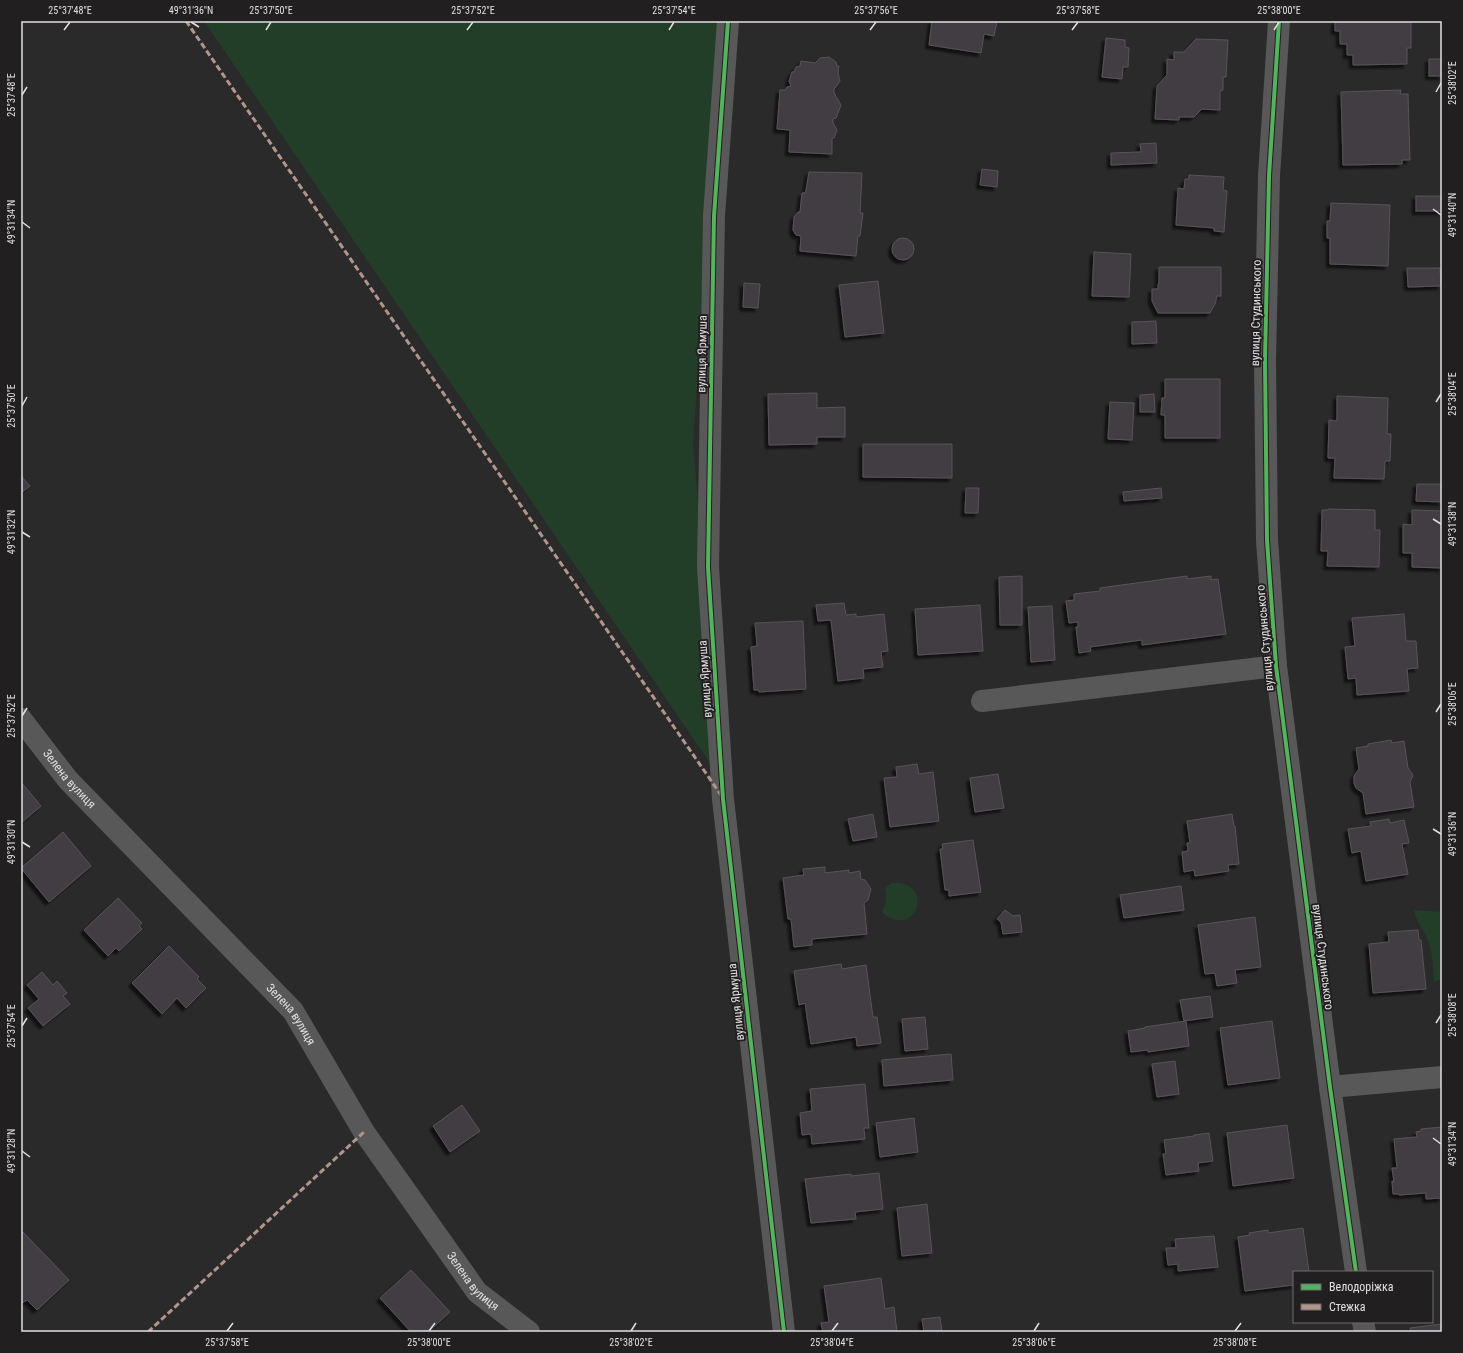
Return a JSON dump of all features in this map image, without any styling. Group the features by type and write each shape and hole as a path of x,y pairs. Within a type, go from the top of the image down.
{"street":[{"name":"вулиця Ярмуша","path":"728,21 714,216 708,568 723,799 784,1332"},
{"name":"вулиця Студинського","path":"1279,21 1269,176 1265,360 1268,540 1276,666 1330,1087 1356,1271"},
{"path":"982,701 1276,666"},
{"name":"Зелена вулиця","path":"21,719 68,780 293,1011 364,1132 477,1292 529,1332"},
{"path":"1330,1087 1442,1077"}],"green space":[{"path":"204,21 722,21 693,444 720,756 710,763"},
{"path":"892,883 906,885 914,890 918,899 917,908 912,915 904,920 894,919 882,912 886,900 885,888"},
{"path":"1414,910 1442,912 1442,979 1434,982 1432,960 1427,938"}],"building":[{"path":"932,21 997,21 994,36 984,34 981,53 929,45"},
{"path":"1335,21 1411,21 1411,48 1407,48 1407,64 1353,65 1353,55 1347,55 1347,44 1340,44 1340,31 1335,31"},
{"path":"1106,38 1125,40 1125,47 1129,48 1128,67 1123,67 1122,79 1102,77"},
{"path":"1196,39 1228,40 1226,77 1223,77 1223,90 1220,91 1220,110 1202,109 1194,117 1179,117 1179,120 1155,119 1157,86 1167,75 1167,59 1174,60 1174,52 1184,52"},
{"path":"829,57 836,62 837,66 839,66 838,73 840,81 834,89 834,93 841,105 836,118 833,119 833,123 837,130 834,138 832,138 832,154 789,152 790,130 777,129 780,90 785,90 787,87 791,86 789,81 792,72 794,72 796,67 800,66 801,61 815,63 820,58"},
{"path":"1429,59 1442,59 1442,76 1429,76"},
{"path":"1401,90 1400,94 1408,94 1410,160 1402,160 1402,164 1343,165 1341,92"},
{"path":"1156,143 1157,163 1111,165 1111,153 1141,152 1140,144"},
{"path":"982,169 998,171 997,187 980,185"},
{"path":"809,172 862,173 860,213 863,213 860,236 858,236 856,256 800,251 801,236 796,235 793,230 794,217 798,212 800,212 802,193 805,193 806,190"},
{"path":"1189,175 1224,177 1223,190 1227,191 1224,232 1214,231 1214,228 1176,225 1178,188 1184,189 1185,179 1189,179"},
{"path":"1416,196 1442,196 1442,211 1416,211"},
{"path":"1331,203 1390,205 1388,266 1330,264 1330,238 1327,238 1327,221 1330,221"},
{"path":"903,238 911,241 914,249 911,257 903,260 895,257 892,249 895,241"},
{"path":"1094,252 1131,254 1129,297 1092,296"},
{"path":"1159,267 1221,267 1221,296 1217,296 1210,313 1158,313 1152,301 1152,289 1158,289"},
{"path":"1407,268 1440,268 1441,286 1408,287"},
{"path":"878,281 884,333 845,337 839,285"},
{"path":"744,283 760,284 758,308 743,307"},
{"path":"1156,321 1157,343 1132,344 1132,322"},
{"path":"1165,379 1220,379 1220,438 1165,438 1165,415 1161,415 1162,398 1165,398"},
{"path":"817,393 817,408 845,407 845,437 817,437 817,444 769,445 768,394"},
{"path":"1154,394 1155,412 1140,412 1140,395"},
{"path":"1337,396 1388,398 1387,434 1391,434 1390,461 1385,461 1384,479 1334,478 1335,458 1328,458 1329,420 1337,421"},
{"path":"1110,402 1134,403 1132,440 1108,439"},
{"path":"863,444 952,444 952,478 863,477"},
{"path":"21,476 30,486 21,493"},
{"path":"1417,484 1442,484 1442,502 1416,501"},
{"path":"966,488 979,488 978,513 965,513"},
{"path":"1161,488 1162,498 1124,501 1123,492"},
{"path":"1322,510 1375,510 1375,530 1380,530 1379,567 1327,566 1328,551 1321,551"},
{"path":"1412,510 1442,511 1442,568 1412,567 1412,553 1403,553 1403,524 1412,525"},
{"path":"1022,576 1022,625 1000,625 999,577"},
{"path":"1187,576 1187,579 1211,576 1211,580 1218,579 1226,634 1142,645 1142,640 1090,647 1091,651 1079,653 1076,627 1078,627 1078,622 1069,623 1066,601 1074,600 1074,594 1100,591 1100,588"},
{"path":"844,603 846,615 856,614 856,617 884,614 888,651 881,652 883,667 863,669 864,678 838,681 831,620 818,621 816,605"},
{"path":"980,605 983,651 918,655 915,609"},
{"path":"1052,606 1055,660 1031,662 1028,607"},
{"path":"1404,614 1406,641 1416,641 1418,668 1407,669 1409,691 1357,695 1356,678 1348,679 1345,647 1355,646 1352,618"},
{"path":"803,621 806,689 759,692 759,690 754,690 751,647 757,646 755,623"},
{"path":"1391,740 1392,743 1404,741 1408,768 1413,775 1410,782 1414,807 1366,814 1363,793 1356,788 1354,783 1354,776 1359,769 1356,748 1368,746 1368,744"},
{"path":"917,764 919,774 933,772 939,821 890,827 884,778 897,777 896,767"},
{"path":"998,774 1004,808 975,812 970,778"},
{"path":"21,782 41,806 21,823"},
{"path":"873,814 877,837 853,841 848,819"},
{"path":"1232,814 1235,826 1239,864 1228,865 1229,871 1195,876 1194,870 1184,872 1182,852 1188,851 1187,843 1190,843 1187,821"},
{"path":"1389,819 1390,823 1404,820 1409,843 1402,844 1408,874 1366,881 1361,851 1352,853 1348,829 1371,826 1370,822"},
{"path":"63,832 91,866 49,902 21,868"},
{"path":"973,840 981,892 949,896 949,890 945,890 940,849 943,849 942,844"},
{"path":"825,867 825,873 849,870 849,873 860,871 861,879 865,880 871,889 868,900 864,903 867,934 812,939 812,945 794,947 791,919 788,919 783,878 804,875 803,869"},
{"path":"1181,886 1184,910 1124,918 1120,895"},
{"path":"118,898 142,923 139,926 142,929 119,951 116,948 108,956 84,930"},
{"path":"1005,910 1013,916 1020,915 1022,932 1003,934 1001,922 997,919"},
{"path":"1255,917 1261,967 1235,970 1237,983 1217,986 1215,973 1205,974 1198,925"},
{"path":"1418,930 1419,940 1421,940 1426,989 1373,993 1369,944 1389,942 1388,932"},
{"path":"169,946 199,977 197,979 206,988 186,1008 177,998 162,1014 132,983"},
{"path":"841,964 842,969 866,965 873,1017 877,1017 881,1043 857,1046 856,1037 811,1044 805,1003 799,1005 794,971"},
{"path":"42,972 53,985 57,981 67,993 63,996 70,1004 43,1026 28,1008 39,999 27,985"},
{"path":"1210,996 1213,1017 1184,1021 1180,1000"},
{"path":"925,1017 928,1049 905,1051 902,1019"},
{"path":"1186,1021 1189,1046 1148,1052 1148,1050 1131,1052 1128,1031"},
{"path":"1272,1021 1280,1078 1228,1085 1220,1028"},
{"path":"951,1054 953,1080 884,1086 882,1060"},
{"path":"1175,1061 1179,1094 1157,1097 1152,1064"},
{"path":"865,1084 869,1128 864,1128 865,1139 812,1144 811,1134 802,1135 800,1113 812,1111 810,1089"},
{"path":"462,1105 480,1131 450,1152 433,1126"},
{"path":"914,1118 918,1152 880,1157 876,1123"},
{"path":"1287,1125 1294,1178 1233,1186 1227,1133"},
{"path":"1442,1127 1442,1198 1426,1199 1426,1193 1393,1194 1392,1181 1394,1182 1392,1168 1397,1168 1394,1139 1417,1137 1416,1132 1421,1131 1421,1129"},
{"path":"1209,1133 1213,1161 1198,1163 1199,1171 1166,1175 1163,1154 1166,1154 1164,1140"},
{"path":"879,1173 883,1209 855,1212 856,1219 811,1223 805,1179 851,1174 851,1176"},
{"path":"927,1204 932,1253 902,1256 897,1208"},
{"path":"1303,1228 1309,1271 1293,1271 1293,1285 1245,1291 1238,1237 1250,1235 1249,1233 1268,1230 1268,1233"},
{"path":"21,1230 69,1280 37,1310 27,1300 22,1303 21,1302"},
{"path":"1214,1236 1218,1267 1178,1271 1178,1264 1168,1265 1166,1248 1176,1248 1175,1239"},
{"path":"411,1270 450,1312 428,1332 411,1332 380,1298"},
{"path":"881,1278 885,1309 894,1307 897,1332 823,1332 821,1323 829,1322 824,1286"},
{"path":"940,1317 942,1332 924,1332 922,1319"},
{"path":"1442,1324 1442,1332 1411,1332 1410,1328"}],"marked path":[{"path":"186,21 721,795"},
{"path":"148,1332 364,1132"}],"cycle path":[{"path":"728,21 714,216 708,567 723,799 784,1332"},
{"path":"1279,21 1269,176 1265,360 1267,540 1276,666 1330,1087 1356,1271"}]}
